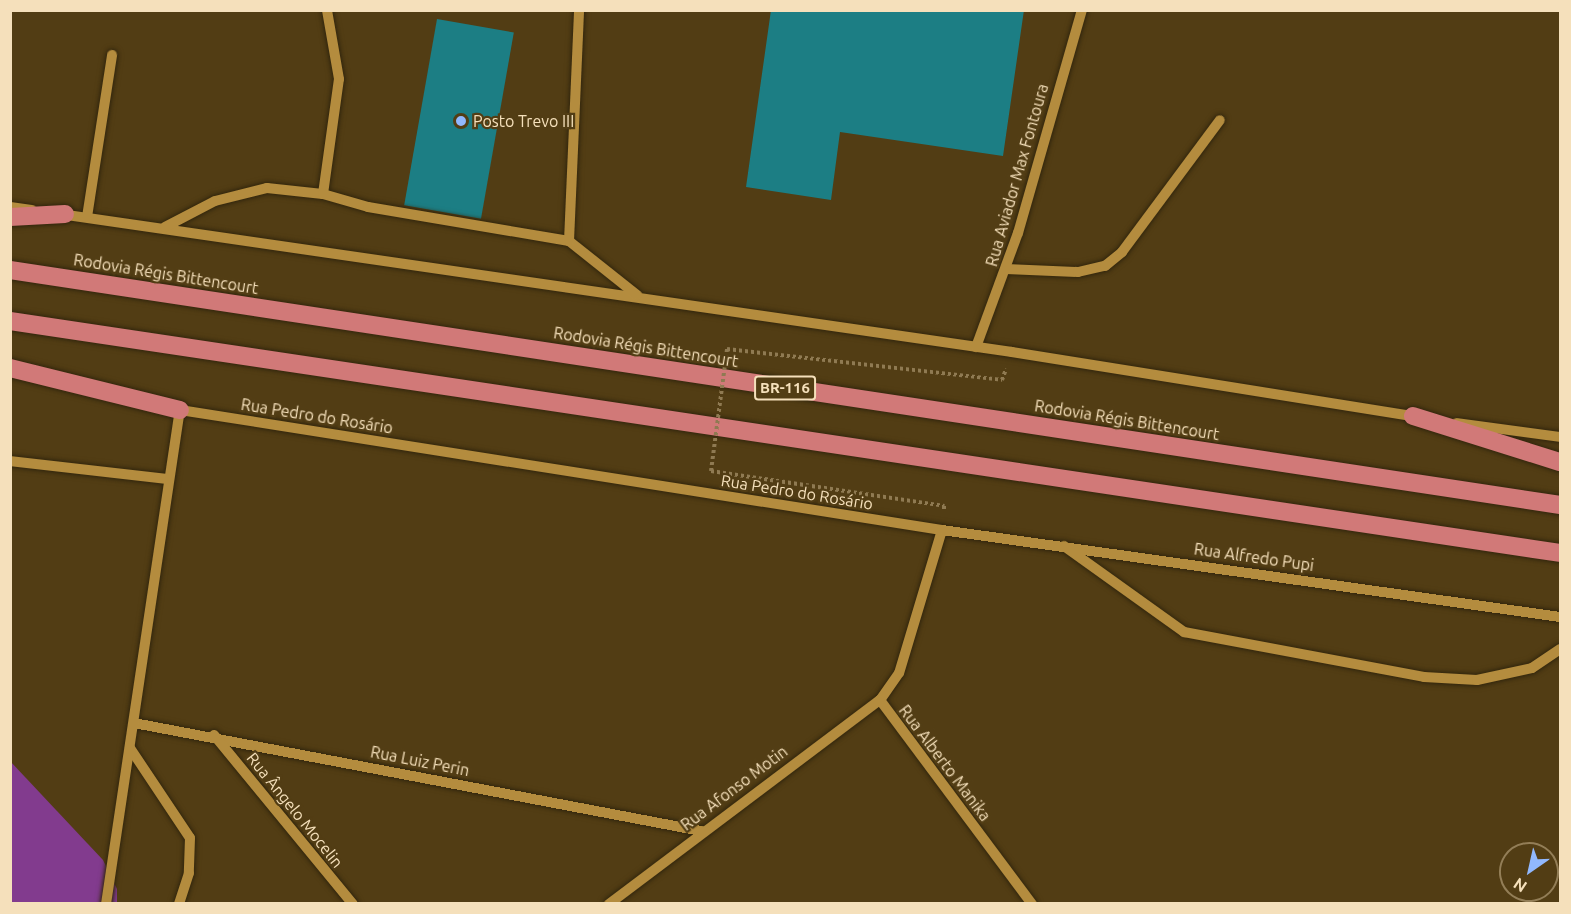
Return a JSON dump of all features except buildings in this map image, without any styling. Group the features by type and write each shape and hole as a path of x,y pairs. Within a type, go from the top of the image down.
{"highway":[{"path":"10,216 65,214"},
{"name":"Rodovia Régis Bittencourt","path":"10,270 1560,505"},
{"path":"10,321 1560,553"},
{"path":"10,368 180,410"},
{"path":"1413,417 1560,462"}],"street":[{"path":"323,194 339,79 327,10"},
{"path":"568,241 579,10"},
{"name":"Rua Aviador Max Fontoura","path":"976,346 1006,269 1082,10"},
{"path":"87,217 112,55"},
{"path":"1006,269 1078,272 1105,266 1122,252 1220,120"},
{"path":"165,227 216,201 267,188 323,194 368,207 568,241 637,296"},
{"path":"10,207 165,227 976,346 1413,417 1560,437"},
{"path":"106,903 180,410"},
{"name":"Rua Pedro do Rosário","path":"180,410 942,530"},
{"path":"10,461 169,479"},
{"name":"Rua Alfredo Pupi","path":"942,530 1062,544 1560,617"},
{"name":"Rua Alberto Manika","path":"942,530 899,673 880,700 1032,903"},
{"path":"1062,544 1184,632 1424,677 1477,680 1532,668 1560,649"},
{"name":"Rua Afonso Motin","path":"609,903 701,831 880,700"},
{"name":"Rua Luiz Perin","path":"134,723 214,735 701,831"},
{"name":"Rua Ângelo Mocelin","path":"214,735 353,903"},
{"path":"130,748 190,838 189,873 179,903"}],"path":[{"path":"942,530 944,506 711,471 727,349 1002,380 1012,352"}],"shaded area":[{"path":"10,761 103,860 117,889 117,903 11,903"}],"place":[{"name":"Posto Trevo III","path":"461,121"}]}
